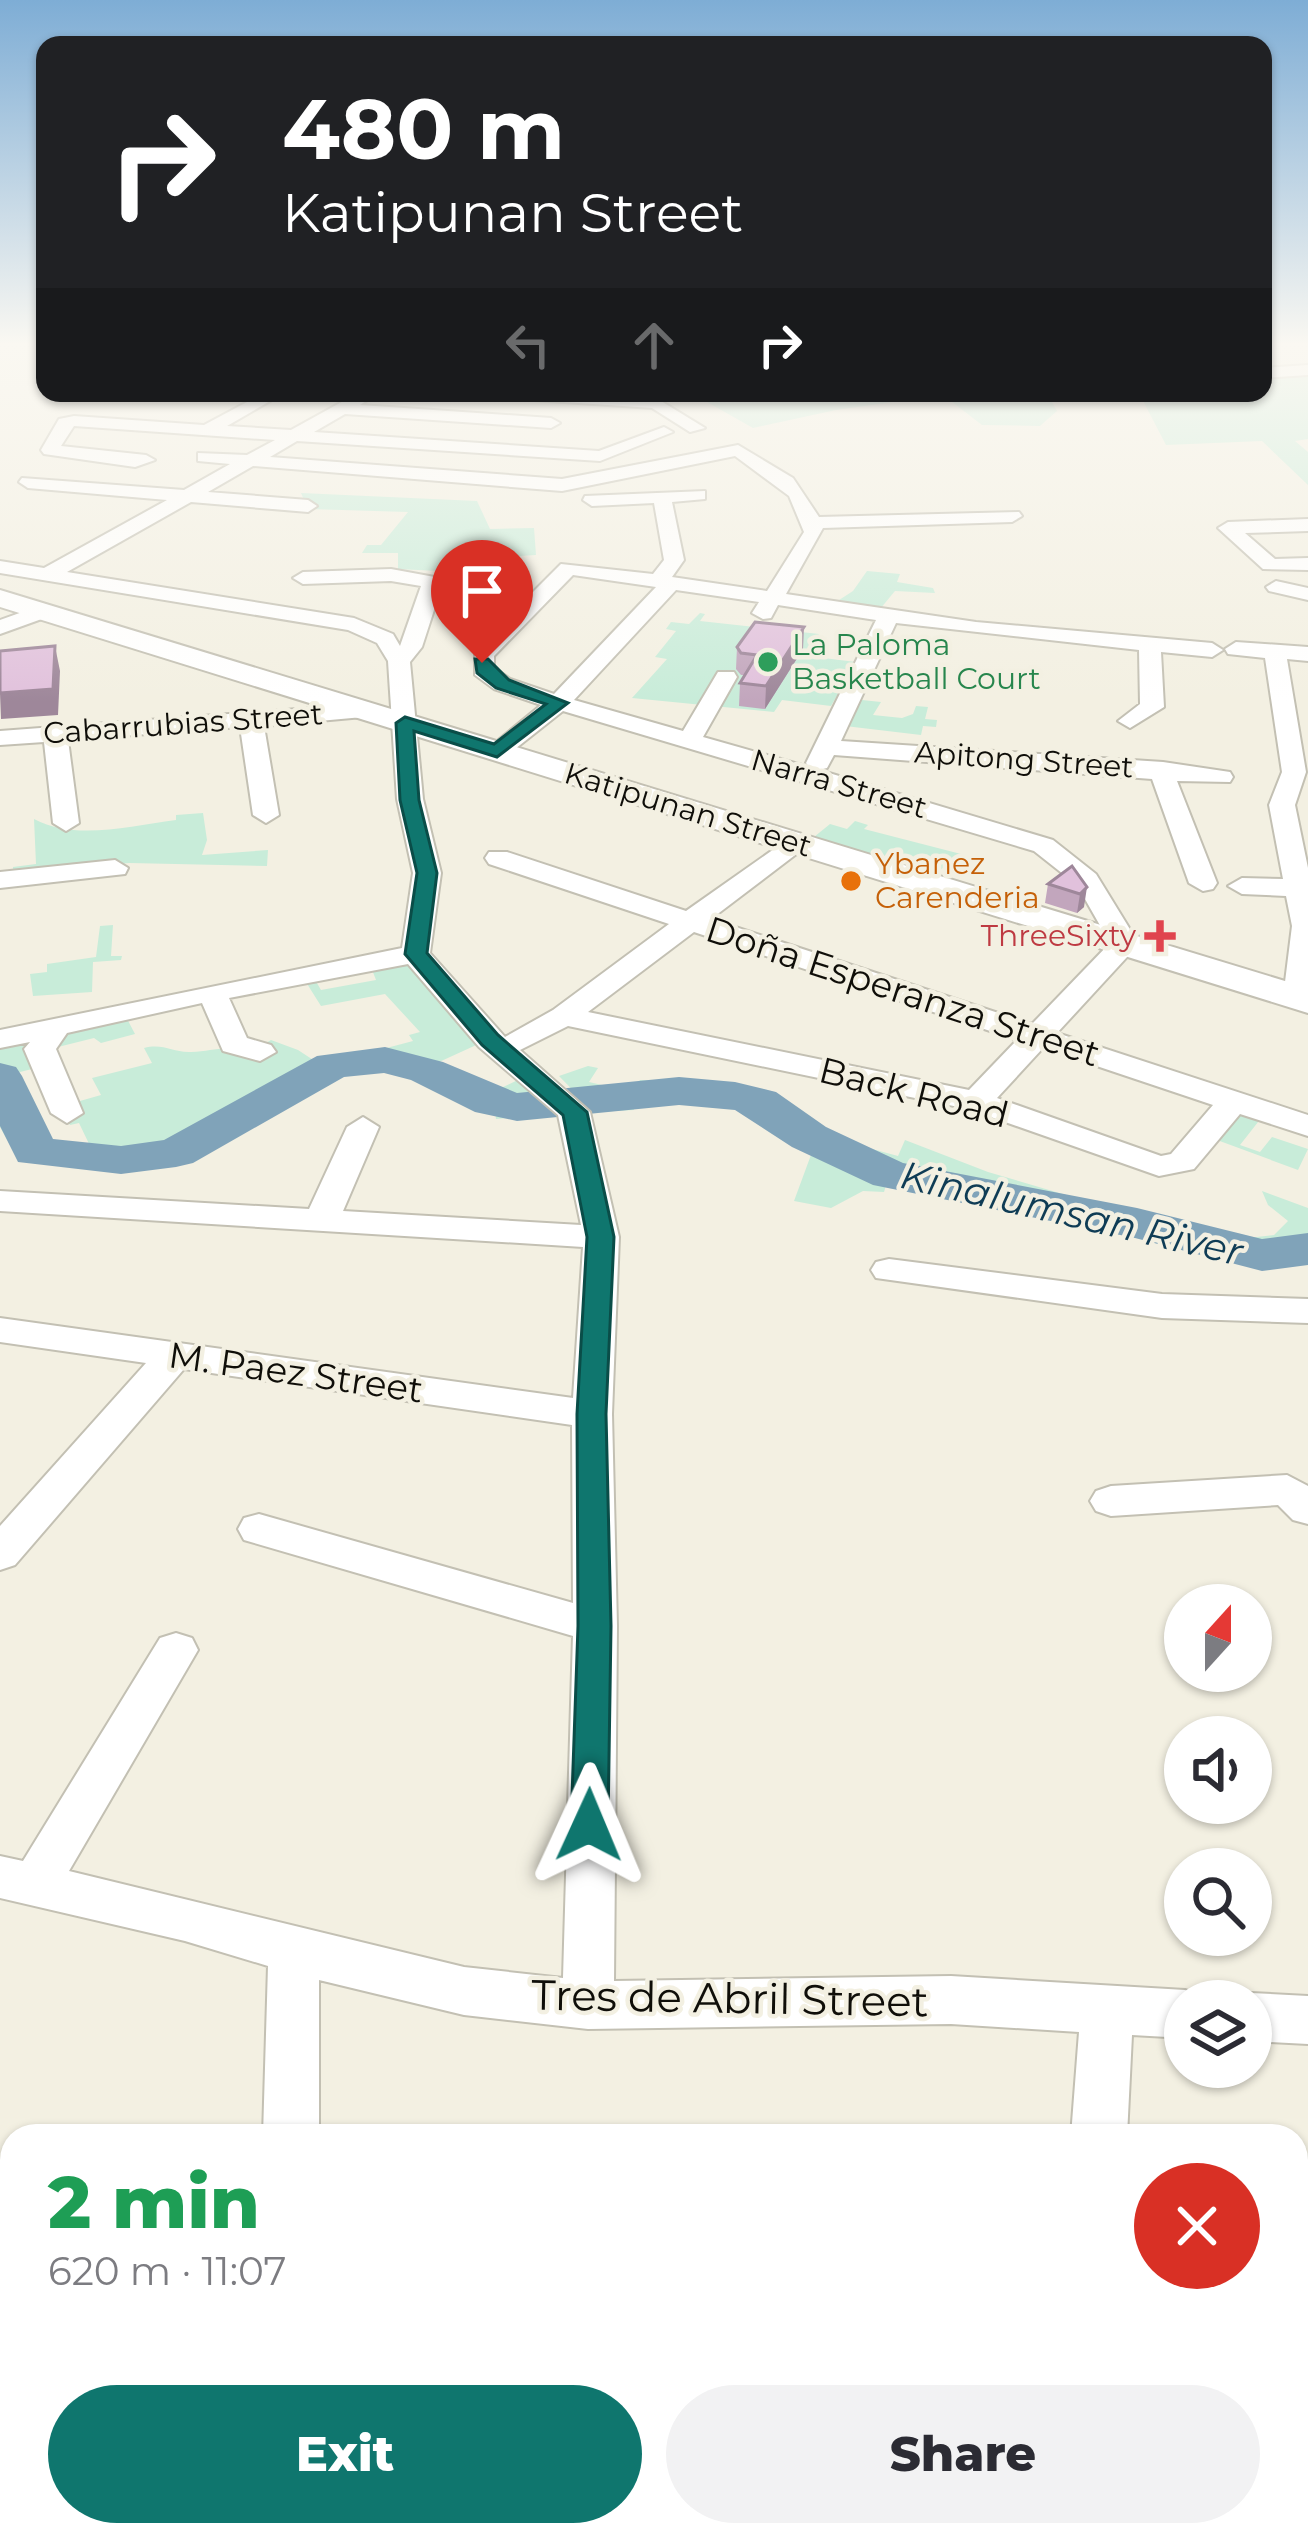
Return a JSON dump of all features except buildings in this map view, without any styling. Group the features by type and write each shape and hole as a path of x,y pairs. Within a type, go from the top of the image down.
{"main road":[{"name":"Katipunan Street","path":"0,598 44,594 366,711 1303,999"}],"street":[{"path":"0,628 187,496 243,465"},
{"path":"299,465 562,485 664,465"},
{"path":"471,478 490,465"},
{"path":"756,626 814,532 792,484 761,465"},
{"path":"48,466 28,482 308,506"},
{"path":"594,509 664,506 698,495"},
{"path":"921,498 931,504 938,518"},
{"path":"497,751 559,703 668,576 664,506"},
{"path":"813,523 1012,516"},
{"path":"1308,525 1228,528 1270,565 1308,564"},
{"path":"0,567 44,594 354,624 385,639 399,661 410,800 427,873 416,954 490,1040 568,1105 601,1237 592,1414 595,1626 588,2005"},
{"name":"Narra Street","path":"668,576 634,578 568,568 489,647 483,670 502,684 559,703 1051,846 1069,856 1097,898 1109,907 1115,941"},
{"path":"303,578 391,575 434,582 411,647 399,661"},
{"path":"668,576 1012,641 1212,650"},
{"path":"1276,586 1308,594"},
{"path":"812,777 889,615"},
{"path":"1130,721 1152,707 1150,645"},
{"path":"1236,649 1308,678"},
{"path":"1277,664 1308,654"},
{"path":"1277,664 1295,710 1299,752 1282,806 1306,926 1303,999"},
{"path":"689,740 726,677"},
{"name":"Cabarrubias Street","path":"0,738 366,711"},
{"path":"251,719 266,815"},
{"path":"55,734 65,824"},
{"name":"Apitong Street","path":"826,746 1221,777"},
{"path":"1162,769 1166,792 1203,884"},
{"path":"518,1041 564,1016 794,843"},
{"name":"Doña Esperanza Street","path":"498,858 1308,1126"},
{"path":"0,880 115,868"},
{"path":"1242,886 1300,888"},
{"path":"976,1101 1115,941"},
{"path":"0,1039 212,992 416,954"},
{"path":"212,992 234,1044 260,1052"},
{"name":"Back Road","path":"564,1016 976,1101 1166,1166 1182,1162 1233,1102"},
{"path":"55,1028 40,1049 67,1113"},
{"path":"322,1219 364,1126"},
{"path":"0,1202 601,1237"},
{"path":"889,1270 1162,1306 1308,1311"},
{"name":"M. Paez Street","path":"0,1330 592,1414"},
{"path":"3,1545 176,1354"},
{"path":"1111,1501 1288,1490 1308,1509"},
{"path":"259,1529 595,1626"},
{"path":"18,1880 176,1650"},
{"name":"Tres de Abril Street","path":"18,1880 464,1991 588,2005 951,2000 1164,2013"},
{"path":"291,2124 294,1951"},
{"path":"1100,2124 1108,2010"},
{"path":"1272,2018 1308,2020"}],"green space":[{"path":"1287,465 1308,465 1308,485"},
{"path":"301,493 477,501 490,529 534,528 536,555 503,557 497,574 398,569 398,553 362,553 367,545 381,545 408,512 308,509"},
{"path":"867,571 900,574 897,582 933,588 935,593 895,591 880,609 836,602 853,591"},
{"path":"705,614 700,621 819,634 807,656 856,662 831,706 782,700 774,712 632,698 667,659 655,657 676,631 666,629 671,622 689,624"},
{"path":"862,700 881,702 873,715 902,718 913,714 916,706 928,707 925,719 937,720 936,727 923,726 921,735 845,726"},
{"path":"203,813 207,840 202,855 268,850 267,866 129,863 13,874 13,867 36,864 34,819 85,831"},
{"path":"855,821 868,825 864,829 961,854 935,874 814,837 830,824 847,829"},
{"path":"113,925 111,956 122,956 121,960 93,962 92,992 33,996 30,974 47,972 47,964 96,957 100,926"},
{"path":"407,961 485,1041 426,1068 379,1050 413,1041 409,1035 420,1032 385,994 321,1006 304,979 314,978 321,990 376,980 371,967"},
{"path":"124,1013 135,1034 101,1043 94,1038 34,1053 36,1068 8,1075 40,1148 92,1150 79,1123 70,1125 59,1107 101,1095 92,1078 152,1063 144,1048 191,1052 227,1048 249,1053 271,1040 324,1067 191,1147 178,1164 70,1167 18,1159 0,1127 0,1040"},
{"path":"588,1066 598,1068 589,1082 632,1092 640,1080 693,1082 759,1096 850,1143 898,1156 905,1140 988,1172 1222,1241 1274,1235 1288,1221 1268,1205 1262,1191 1308,1208 1308,1262 1230,1257 1071,1213 887,1182 884,1192 863,1191 831,1208 794,1201 815,1144 770,1116 729,1102 660,1099 633,1103 634,1110 594,1112 559,1076"},
{"path":"524,1077 561,1113 496,1119 495,1110 460,1093 485,1080 499,1089"},
{"path":"1242,1110 1262,1117 1240,1145 1260,1152 1272,1137 1308,1149 1298,1170 1217,1140"}],"waterway":[{"name":"Kinalumsan River","path":"0,1076 35,1152 121,1160 176,1153 333,1065 385,1060 427,1071 491,1102 517,1107 679,1091 735,1096 760,1102 809,1137 890,1175 1137,1223 1262,1255 1308,1249"}],"place":[{"name":"La Paloma Basketball Court","path":"768,662"},
{"name":"Ybanez Carenderia","path":"851,881"},
{"name":"ThreeSixty","path":"1160,936"}],"route":[{"path":"482,663 483,670 502,684 559,703 497,751 405,723 410,800 427,873 416,954 490,1040 574,1112 601,1237 592,1414 595,1626 589,1825"}]}
